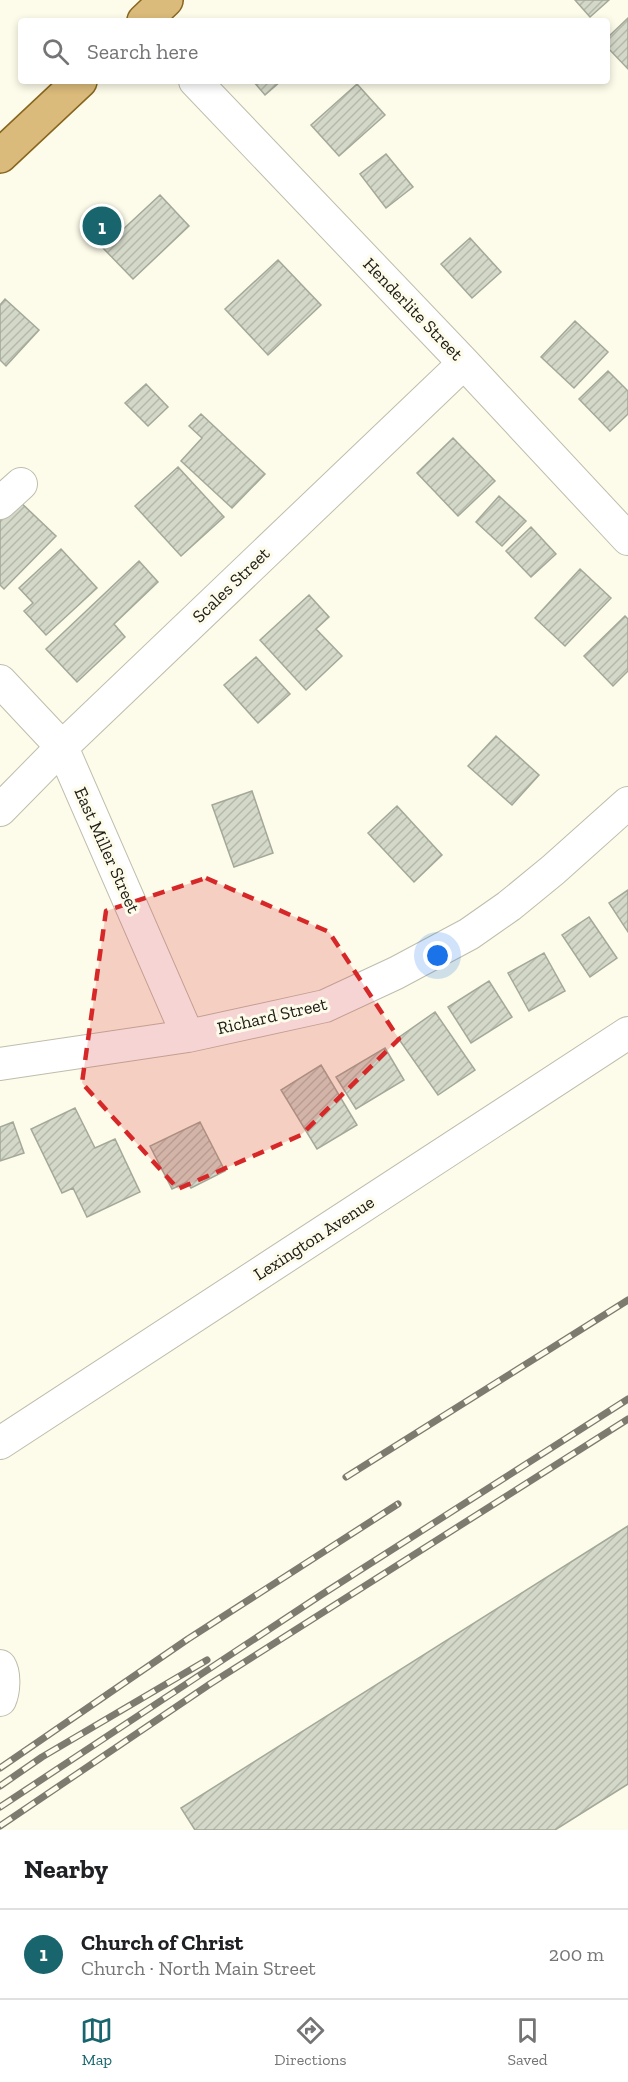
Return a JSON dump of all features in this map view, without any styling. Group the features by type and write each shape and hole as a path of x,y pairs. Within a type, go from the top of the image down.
{"main road":[{"path":"147,18 166,0"},
{"path":"0,156 77,84"}],"street":[{"name":"Henderlite Street","path":"198,84 628,539"},
{"name":"Scales Street","path":"0,810 62,747 464,363"},
{"name":"East Miller Street","path":"0,681 62,747 188,1035"},
{"name":"Richard Street","path":"0,1064 188,1035 325,1006 396,973 469,934 509,906 628,803"},
{"name":"Lexington Avenue","path":"0,1443 628,1033"}],"highlighted area":[{"path":"206,878 329,932 399,1039 301,1135 178,1189 82,1083 106,911"}],"building":[{"path":"575,0 609,0 590,17"},
{"path":"628,18 628,69 610,50 610,35"},
{"path":"256,84 278,84 265,95"},
{"path":"357,84 385,115 339,156 311,125"},
{"path":"386,154 413,187 386,208 360,174"},
{"path":"160,195 189,226 133,279 103,248"},
{"path":"470,238 501,272 472,298 441,264"},
{"path":"278,260 321,305 268,355 225,309"},
{"path":"5,299 39,330 6,366 0,360 0,305"},
{"path":"575,321 608,352 574,388 541,357"},
{"path":"608,371 628,391 628,414 610,431 579,399"},
{"path":"146,384 168,407 148,426 125,403"},
{"path":"201,414 265,474 232,508 181,461 202,438 189,426"},
{"path":"453,438 495,481 458,516 417,473"},
{"path":"178,467 224,517 181,556 135,506"},
{"path":"499,496 526,521 502,546 476,522"},
{"path":"16,498 56,536 4,589 0,585 0,514"},
{"path":"531,527 556,554 531,577 506,551"},
{"path":"61,549 97,588 46,635 24,611 33,603 19,588"},
{"path":"139,561 158,582 114,624 125,637 77,682 46,649"},
{"path":"580,569 611,598 565,646 535,618"},
{"path":"309,595 329,617 316,629 342,656 306,690 260,640"},
{"path":"625,616 628,619 628,671 613,686 584,656"},
{"path":"256,657 290,694 258,723 224,685"},
{"path":"496,736 539,775 512,805 468,766"},
{"path":"252,791 273,853 234,867 212,805"},
{"path":"397,806 442,855 414,882 368,833"},
{"path":"628,890 628,932 609,903"},
{"path":"589,917 617,958 590,977 562,935"},
{"path":"544,953 565,991 529,1011 508,973"},
{"path":"489,981 512,1017 471,1043 448,1007"},
{"path":"435,1012 475,1070 438,1095 398,1038"},
{"path":"385,1048 404,1080 356,1109 336,1077"},
{"path":"321,1065 357,1125 317,1149 281,1090"},
{"path":"75,1108 95,1148 115,1139 140,1192 87,1217 73,1188 62,1193 31,1129"},
{"path":"13,1122 24,1153 0,1161 0,1127"},
{"path":"200,1122 225,1171 191,1188 187,1182 172,1189 150,1146"},
{"path":"628,1526 628,1784 555,1830 195,1830 181,1808"}],"railway":[{"path":"346,1477 628,1300"},
{"path":"0,1807 321,1595 628,1399"},
{"path":"0,1826 210,1684 628,1419"},
{"path":"0,1768 188,1639 398,1504"},
{"path":"0,1786 42,1757 207,1660"}],"place":[{"name":"Church of Christ","path":"102,226"}]}
